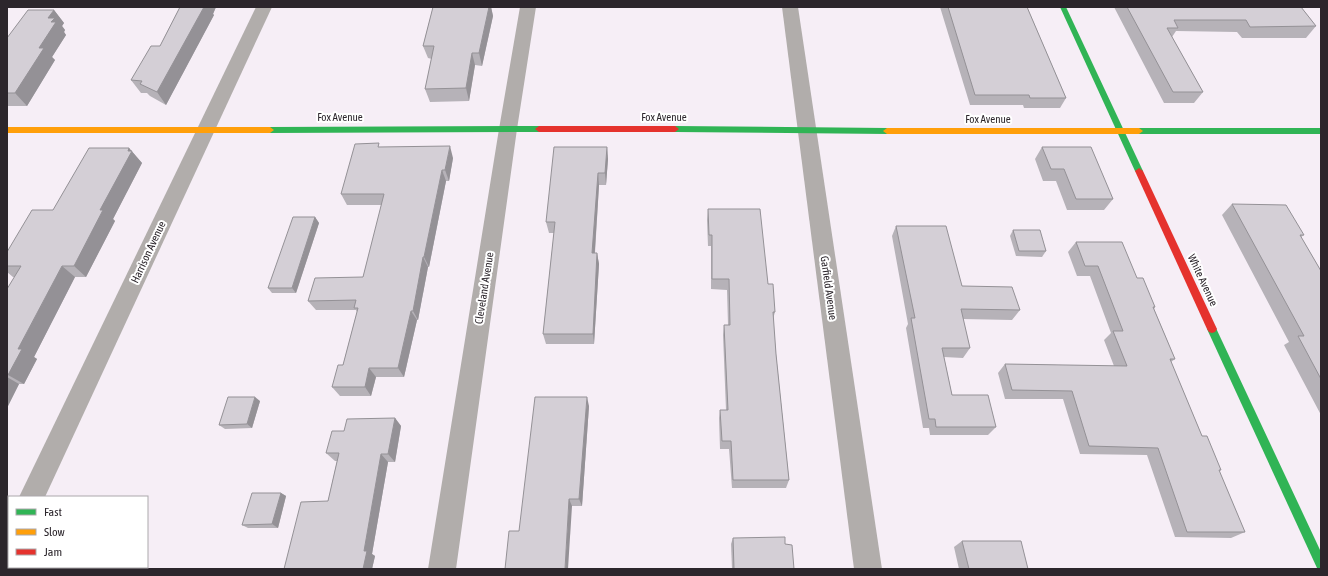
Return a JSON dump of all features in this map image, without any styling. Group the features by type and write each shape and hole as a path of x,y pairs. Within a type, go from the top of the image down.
{"street":[{"name":"Harrison Avenue","path":"32,496 264,7"},
{"name":"Cleveland Avenue","path":"442,569 508,129 528,7"},
{"name":"Garfield Avenue","path":"790,7 868,569"},
{"name":"White Avenue","path":"1063,7 1321,564"},
{"name":"Fox Avenue","path":"7,130 508,129 1321,131"}],"building":[{"path":"180,7 204,7 157,92 140,84 142,81 131,80 151,46 160,46"},
{"path":"433,7 489,7 479,53 472,53 466,88 425,89 434,46 423,46"},
{"path":"948,7 1027,7 1066,98 1030,98 1029,95 975,95"},
{"path":"1127,7 1301,7 1316,26 1250,27 1246,20 1174,20 1178,28 1167,28 1203,92 1173,92"},
{"path":"28,10 54,10 48,18 55,18 51,22 56,22 39,48 44,48 15,93 7,93 7,38"},
{"path":"379,143 378,147 450,146 445,170 442,170 413,311 411,311 398,368 369,368 365,387 332,387 338,365 343,365 358,308 354,308 356,300 308,301 315,278 363,277 384,194 341,194 355,144"},
{"path":"554,147 607,147 605,173 598,173 592,253 597,253 593,334 543,334 555,222 546,222"},
{"path":"1042,147 1091,147 1113,199 1076,199 1064,169 1051,169"},
{"path":"89,148 129,148 128,151 132,151 100,210 103,210 74,266 62,266 18,349 22,349 7,375 7,289 21,266 7,266 7,252 32,210 53,210"},
{"path":"1232,204 1286,205 1304,235 1300,235 1321,271 1321,379 1298,336 1304,336"},
{"path":"708,209 760,209 768,284 773,284 776,354 789,480 733,480 731,441 722,441 720,410 728,410 724,325 730,325 729,279 712,279 712,235 709,235"},
{"path":"293,217 315,217 292,288 268,288"},
{"path":"896,226 946,226 962,286 1012,287 1020,310 961,309 970,348 942,348 952,395 988,395 996,427 936,427 935,419 929,419 911,318 915,318"},
{"path":"1013,230 1040,230 1046,251 1019,251"},
{"path":"1076,242 1122,242 1137,278 1143,278 1155,307 1153,307 1175,359 1170,359 1202,436 1207,436 1221,470 1219,470 1245,532 1187,532 1158,448 1089,446 1072,391 1012,390 1005,364 1127,366 1113,331 1123,331 1098,266 1085,266"},
{"path":"228,397 255,397 247,424 219,425"},
{"path":"535,397 587,397 579,499 569,499 565,569 505,569 509,531 519,531"},
{"path":"395,418 388,454 381,454 364,551 367,551 363,569 284,569 301,502 328,501 339,453 326,453 332,431 344,431 347,419"},
{"path":"252,493 281,493 272,524 242,525"},
{"path":"785,537 785,544 792,545 794,569 734,569 733,538"},
{"path":"962,541 1021,541 1028,569 969,569"}],"traffic: fast":[{"path":"1063,7 1139,171"},
{"path":"270,130 539,129"},
{"path":"675,129 887,131"},
{"path":"1139,131 1321,131"},
{"path":"1212,329 1321,564"}],"traffic: slow":[{"path":"7,130 270,130"},
{"path":"887,131 1139,131"}],"traffic: jam":[{"path":"539,129 675,129"},
{"path":"1139,171 1212,329"}]}
